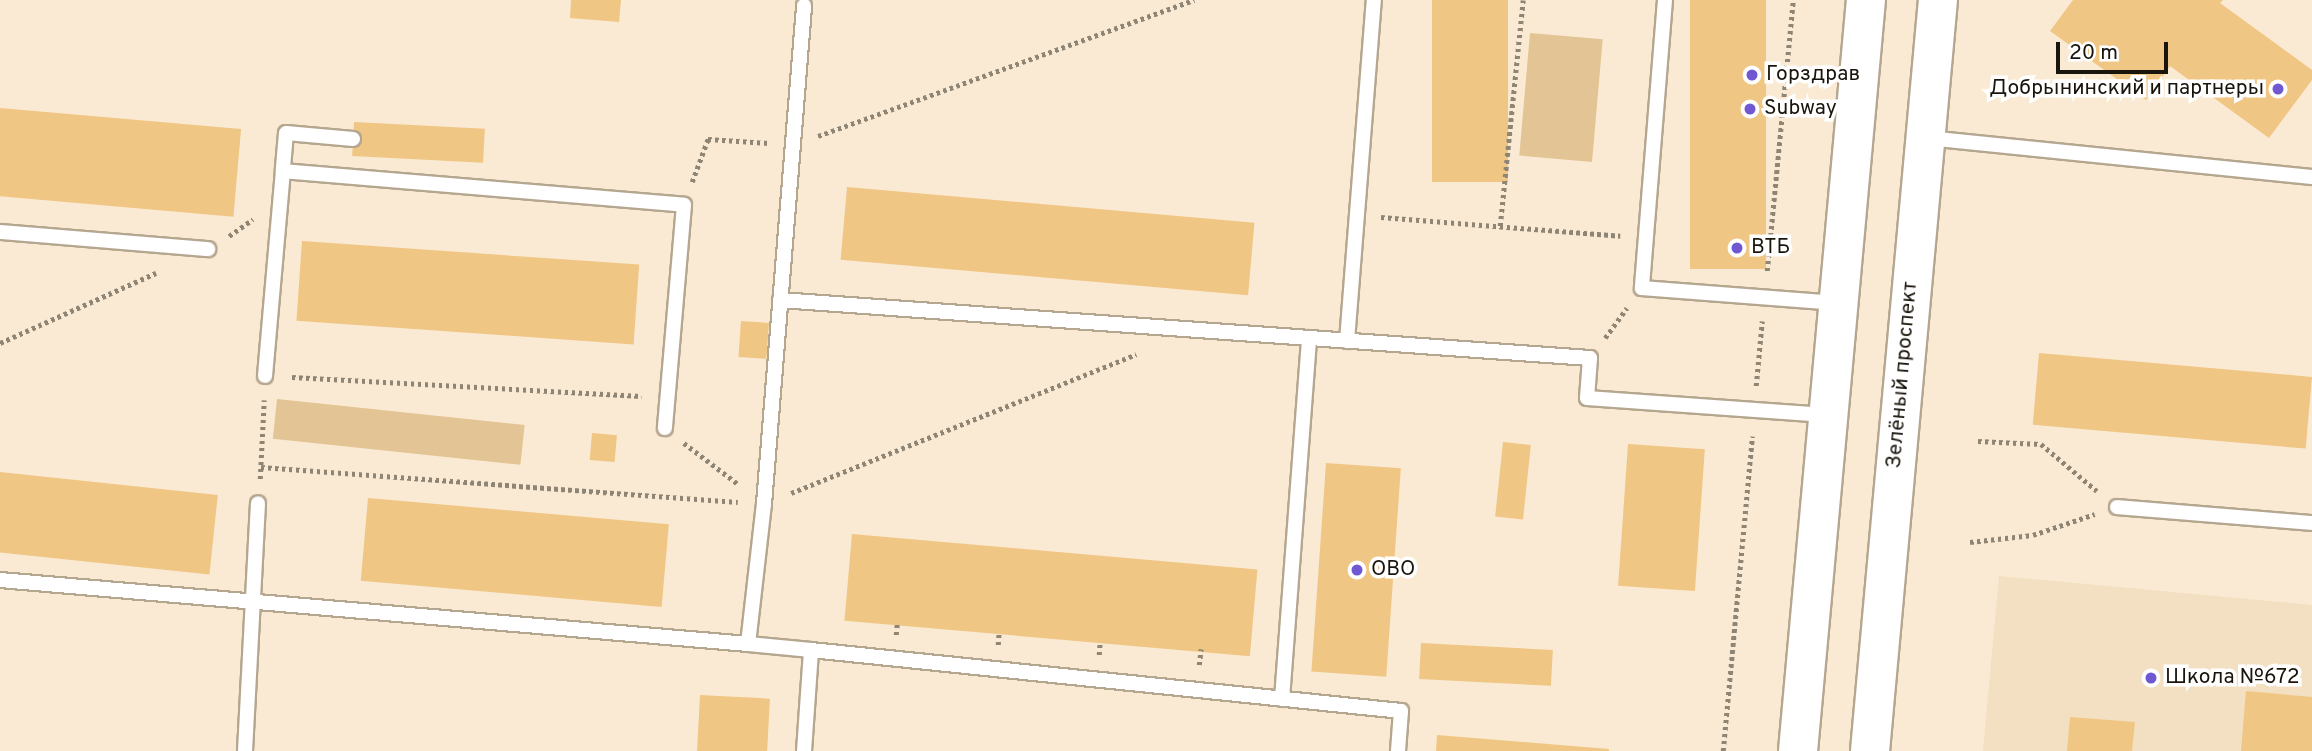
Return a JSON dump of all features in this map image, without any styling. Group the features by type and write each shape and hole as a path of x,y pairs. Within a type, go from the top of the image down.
{"main road":[{"path":"1798,751 1866,0"},
{"name":"Зелёный проспект","path":"1870,751 1938,0"}],"lane":[{"path":"1347,341 1374,0"},
{"path":"1665,0 1642,288 1837,303"},
{"path":"748,644 764,504 804,6"},
{"path":"265,376 286,133 353,139"},
{"path":"1924,138 2312,177"},
{"path":"283,171 684,205 664,428"},
{"path":"0,232 208,249"},
{"path":"780,300 1590,358 1587,398 1828,415"},
{"path":"1282,699 1309,338"},
{"path":"245,751 258,503"},
{"path":"2117,507 2312,523"},
{"path":"0,580 748,644 1401,711 1398,751"},
{"path":"804,751 811,650"}],"path":[{"path":"684,205 708,139 793,144 1194,0"},
{"path":"1500,226 1523,0"},
{"path":"1723,751 1793,0"},
{"path":"0,343 208,249 280,200"},
{"path":"1357,215 1646,238"},
{"path":"1590,358 1642,288"},
{"path":"261,467 764,504 1195,330"},
{"path":"258,503 265,376 640,398"},
{"path":"642,384 640,398 664,428 764,504"},
{"path":"1978,441 2041,444 2117,507"},
{"path":"1970,542 2033,535 2117,507"}],"shaded area":[{"path":"1530,33 1603,39 1592,162 1519,156"},
{"path":"277,399 525,425 520,465 273,439"},
{"name":"Школа №672","path":"1999,576 2312,605 2312,751 1983,751"}],"building":[{"path":"571,0 621,0 619,22 570,18"},
{"path":"1432,0 1508,0 1508,182 1432,182"},
{"path":"1690,0 1766,0 1766,269 1690,269"},
{"path":"2073,0 2223,0 2220,3 2312,70 2312,80 2269,138 2170,66 2146,100 2050,31"},
{"path":"0,108 241,129 233,217 0,196"},
{"path":"354,122 485,129 483,163 352,156"},
{"path":"847,187 1254,223 1248,295 841,260"},
{"path":"302,241 639,265 634,344 296,321"},
{"path":"741,321 769,323 766,359 738,357"},
{"path":"2039,353 2312,377 2306,449 2033,425"},
{"path":"592,433 617,435 615,462 590,460"},
{"path":"1503,442 1531,445 1523,520 1495,517"},
{"path":"1628,444 1705,449 1695,591 1618,586"},
{"name":"ОВО","path":"1326,463 1401,468 1386,677 1311,671"},
{"path":"0,472 218,495 209,574 0,552"},
{"path":"368,498 669,524 662,607 361,581"},
{"path":"852,534 1257,569 1250,656 844,621"},
{"path":"1421,643 1553,650 1551,686 1419,679"},
{"path":"2246,691 2312,697 2312,751 2241,751"},
{"path":"700,695 770,699 767,751 697,751"},
{"path":"2070,717 2135,722 2132,751 2067,751"},
{"path":"1437,735 1609,749 1609,751 1436,751"}],"place":[{"name":"Горздрав","path":"1752,75"},
{"name":"Добрынинский и партнеры","path":"2278,89"},
{"name":"Subway","path":"1750,109"},
{"name":"ВТБ","path":"1737,248"},
{"name":"ОВО","path":"1357,570"},
{"name":"Школа №672","path":"2151,678"}]}
